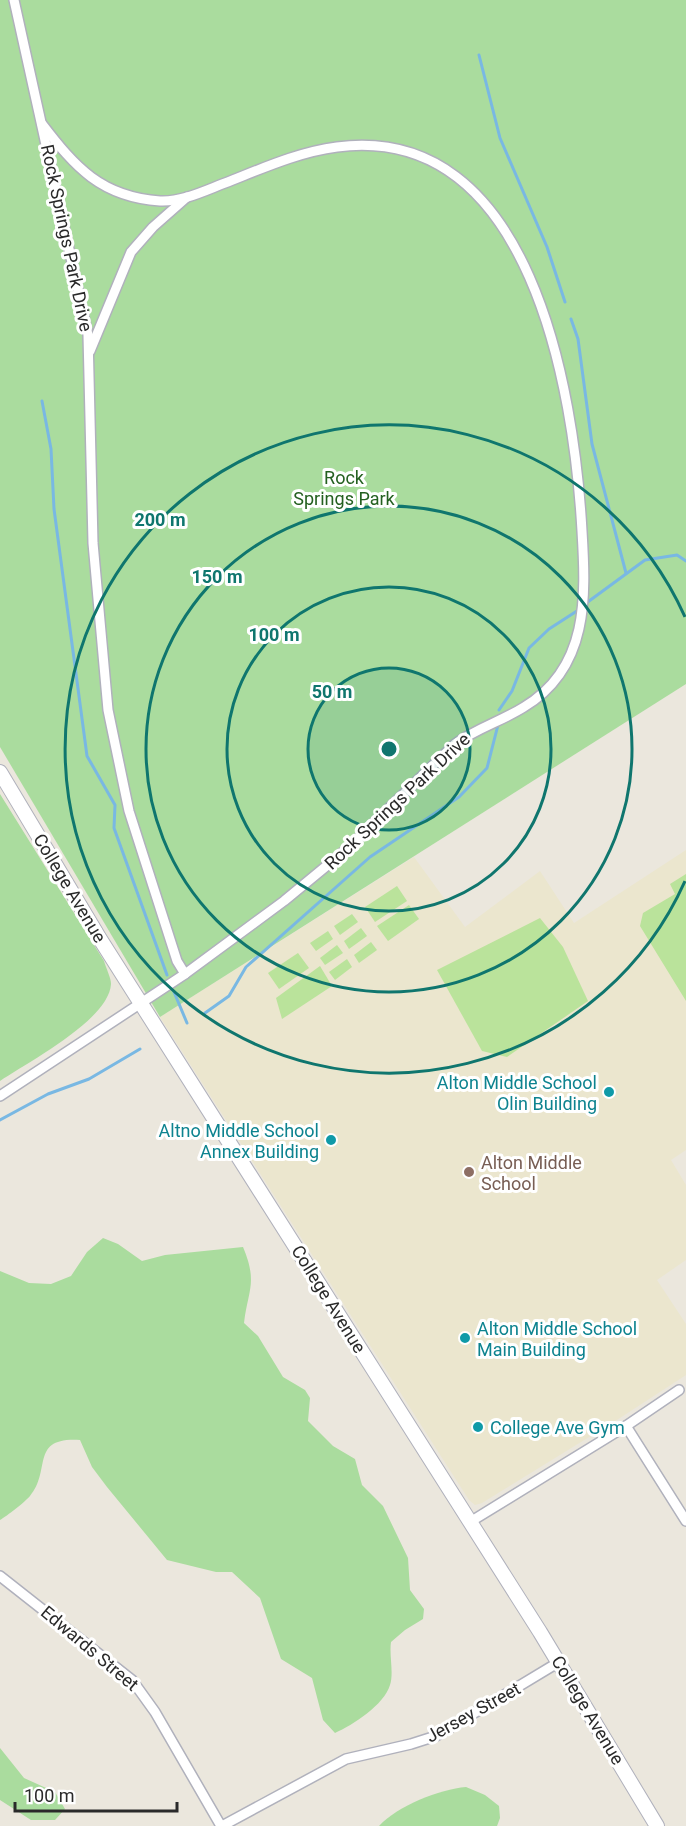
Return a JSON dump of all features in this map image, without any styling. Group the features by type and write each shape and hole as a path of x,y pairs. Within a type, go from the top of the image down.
{"main road":[{"name":"College Avenue","path":"0,772 141,1002 559,1662 657,1826"}],"street":[{"name":"Rock Springs Park Drive","path":"14,0 90,351 93,543 108,710 117,761 143,858 177,961 185,974"},
{"name":"Rock Springs Park Drive","path":"0,1096 185,974 307,883 347,849 455,744 479,728 520,710 546,691 563,670 576,644 586,584 575,461 566,409 547,328 536,293 513,243 486,205 469,187 450,172 410,152 363,145 313,152 187,197 166,201 143,198 103,185 71,161 42,124"},
{"name":"Rock Springs Park Drive","path":"90,351 131,252 153,227 187,197"},
{"path":"470,1522 626,1426 679,1390"},
{"path":"626,1426 686,1521"},
{"name":"Edwards Street","path":"0,1576 109,1660 139,1689 186,1763 221,1826"},
{"name":"Jersey Street","path":"221,1826 346,1758 411,1744 436,1736 559,1662"}],"shaded area":[{"name":"Alton Middle School","path":"686,850 686,1150 671,1160 686,1185 686,1260 657,1280 686,1324 686,1375 620,1418 482,1503 475,1505 469,1500 160,1017 414,857 465,927 540,871 574,923"}],"green space":[{"name":"Rock Springs Park","path":"0,0 686,0 686,684 160,1017 0,747"},
{"path":"0,794 104,961 111,984 107,998 97,1012 82,1026 0,1081"},
{"path":"686,874 686,1001 640,926 643,913 675,894 670,884"},
{"path":"397,886 407,901 375,922 365,907"},
{"path":"409,905 419,919 388,941 377,926"},
{"path":"352,914 358,922 340,935 334,926"},
{"path":"540,918 563,947 588,1001 507,1057 482,1051 437,970"},
{"path":"361,928 367,936 349,949 344,941"},
{"path":"328,931 333,939 316,951 310,943"},
{"path":"371,942 377,950 359,963 354,955"},
{"path":"337,945 343,953 325,965 320,958"},
{"path":"298,953 309,968 279,989 268,973"},
{"path":"347,959 352,967 335,980 329,972"},
{"path":"320,966 332,986 282,1019 276,998"},
{"path":"103,1238 118,1244 142,1261 165,1255 243,1247 248,1259 251,1278 244,1323 258,1336 283,1377 305,1390 310,1398 308,1421 333,1446 355,1459 362,1485 383,1506 408,1558 410,1590 424,1609 423,1619 391,1642 391,1680 381,1700 359,1720 335,1733 323,1720 312,1678 281,1659 260,1598 232,1572 216,1572 167,1560 92,1467 80,1440 64,1440 54,1444 48,1450 40,1476 30,1496 0,1520 0,1271 29,1283 51,1284 71,1276 87,1252"},
{"path":"0,1748 24,1778 55,1792 65,1809 55,1820 31,1820 0,1800"},
{"path":"466,1787 485,1795 499,1806 500,1818 497,1826 379,1826 408,1805 444,1791"}],"waterway":[{"path":"479,55 500,138 547,247 565,302"},
{"path":"571,319 578,339 592,444 626,573"},
{"path":"42,401 51,449 54,509 87,756 115,805 114,828 167,975"},
{"path":"585,604 645,560 677,555 686,561"},
{"path":"499,710 512,691 529,648 549,629 580,609"},
{"path":"205,1013 229,996 246,967 370,857 459,797 487,768 498,725"},
{"path":"174,992 187,1023"},
{"path":"0,1120 48,1094 89,1079 140,1049"}],"place":[{"name":"Alton Middle School Olin Building","path":"609,1092"},
{"name":"Altno Middle School Annex Building","path":"331,1140"},
{"name":"Alton Middle School","path":"469,1172"},
{"name":"Alton Middle School Main Building","path":"465,1338"},
{"name":"College Ave Gym","path":"478,1427"}]}
